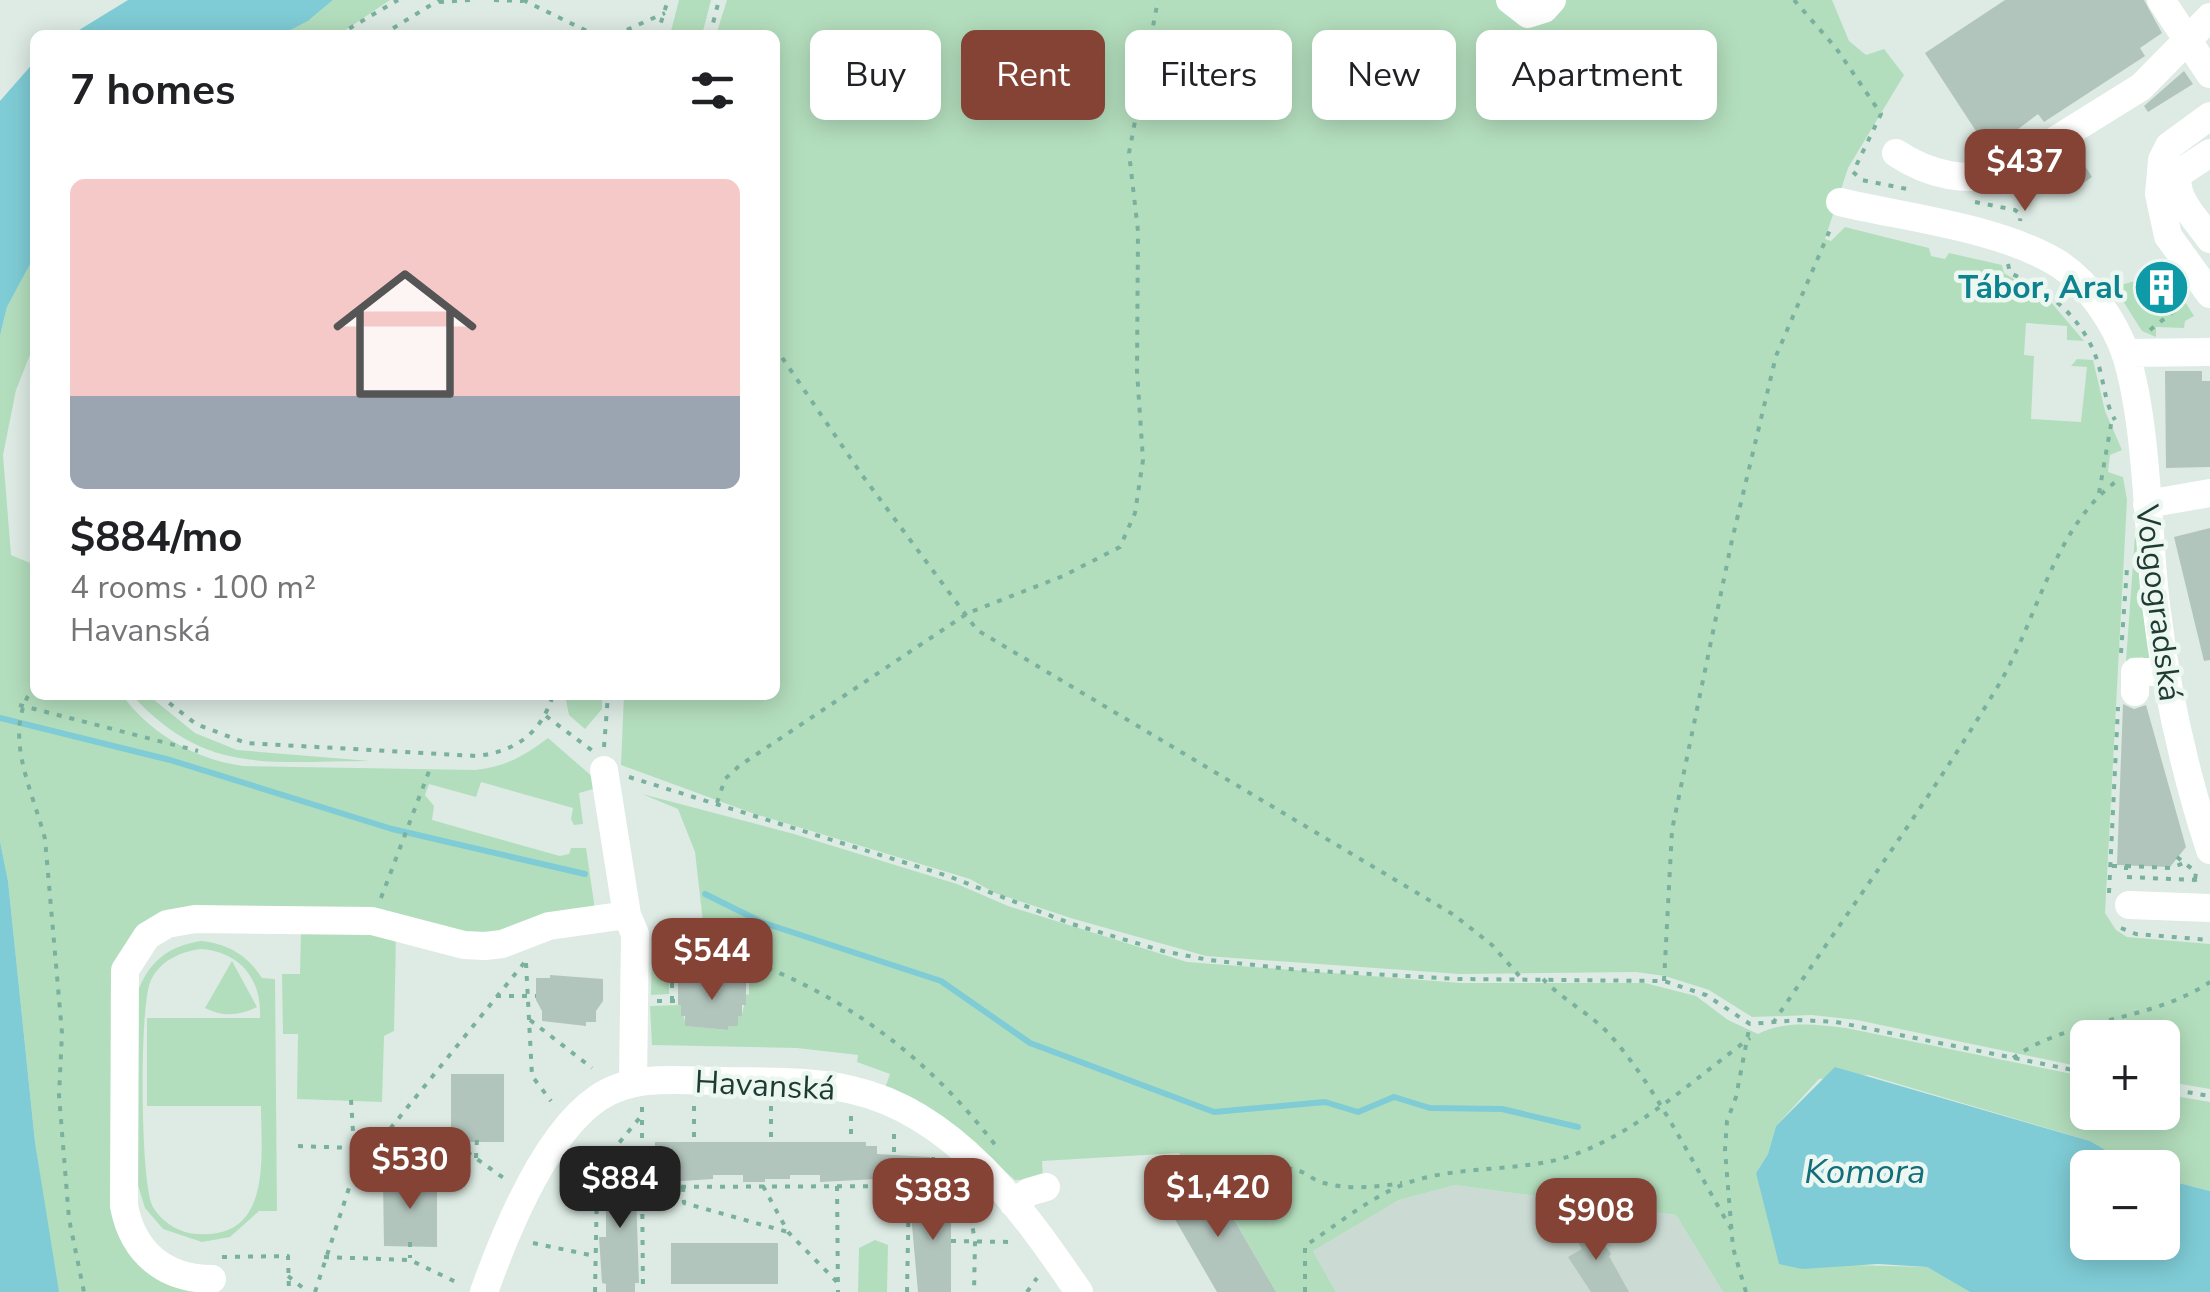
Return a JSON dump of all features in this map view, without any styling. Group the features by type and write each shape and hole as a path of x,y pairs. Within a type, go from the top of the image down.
{"street":[{"path":"1510,0 1528,14 1544,9 1552,0"},
{"path":"2162,0 2210,74"},
{"path":"1896,153 1911,163 1963,178 1985,178 2006,172 2141,87 2210,17"},
{"path":"2210,116 2168,146 2161,167 2160,213 2168,236 2198,256 2210,294"},
{"path":"2210,153 2178,174 2177,180 2180,195 2210,239"},
{"name":"Volgogradská","path":"1840,202 2006,238 2058,264 2090,294 2123,351 2135,397 2140,485 2166,672 2190,789 2210,850"},
{"path":"2123,351 2210,352"},
{"path":"2140,485 2210,493"},
{"path":"2127,696 2135,672 2166,672"},
{"path":"604,763 639,928 638,1094"},
{"path":"2118,910 2206,897"},
{"path":"216,1268 171,1272 152,1260 127,1225 125,970 147,936 167,924 196,919 372,921 464,945 485,946 502,944 548,926 639,928"},
{"name":"Havanská","path":"484,1292 526,1195 569,1127 600,1097 780,1082 818,1084 866,1094 900,1108 943,1136 980,1164 1079,1292"},
{"path":"1013,1203 1046,1187"}],"path":[{"path":"347,30 398,0"},
{"path":"390,30 436,2 470,0"},
{"path":"494,0 523,1 584,30"},
{"path":"659,30 668,0"},
{"path":"711,30 720,0"},
{"path":"716,804 725,779 739,766 964,616 1063,576 1120,546 1135,513 1143,460 1137,370 1138,231 1130,154 1158,0"},
{"path":"1664,982 1672,830 1732,540 1776,356 1881,114 1836,48 1794,0"},
{"path":"626,30 665,13"},
{"path":"2010,257 2010,273 2063,307 2090,340 2123,351"},
{"path":"1772,1023 2000,683 2049,574 2099,493 2123,351 2178,304"},
{"path":"780,353 977,630 1454,916 1492,945 1522,978"},
{"path":"2114,404 2112,416 2120,430"},
{"path":"2099,493 2123,477 2140,485"},
{"path":"2120,666 2128,559"},
{"path":"30,691 19,705 13,727 28,800 40,819 45,839 62,1033 60,1095 70,1219 84,1292"},
{"path":"2127,696 2110,866 2118,910 2136,934 2210,940"},
{"path":"165,700 196,724 246,744 478,756 520,742 540,726 551,700"},
{"path":"604,763 608,700"},
{"path":"19,705 198,752"},
{"path":"546,716 604,763 716,804 948,876 1072,924 1163,951 1299,970 1664,982 1706,995 1750,1024 1836,1022 2070,1069"},
{"path":"372,921 431,766"},
{"path":"2178,858 2196,872 2196,888 2206,897"},
{"path":"2110,866 2171,868 2184,862"},
{"path":"2126,866 2126,878 2195,880"},
{"path":"639,928 766,966 846,1005 926,1065 1001,1153"},
{"path":"647,1001 675,1001 672,937"},
{"path":"288,1276 312,1292 349,1188 373,1150 526,960 532,996 532,1076 551,1101"},
{"path":"1542,978 1566,1003 1608,1032 1658,1105 1732,1232"},
{"path":"2014,1058 2081,1028 2142,1012 2210,982"},
{"path":"496,996 532,996"},
{"path":"530,1020 592,1068"},
{"path":"1746,1292 1732,1232 1725,1150 1727,1121 1750,1038 1750,1024"},
{"path":"1172,1178 1188,1170 1229,1165 1296,1170 1323,1183 1370,1188 1568,1157 1604,1143 1750,1038"},
{"path":"2180,1091 2210,1096"},
{"path":"638,1094 642,1164"},
{"path":"351,1100 354,1147"},
{"path":"694,1106 694,1142"},
{"path":"771,1106 771,1142"},
{"path":"595,1292 594,1186 600,1166 642,1115"},
{"path":"851,1116 851,1142"},
{"path":"894,1134 894,1154"},
{"path":"476,1158 477,1138"},
{"path":"298,1146 468,1152 504,1179"},
{"path":"934,1157 932,1186 966,1187 975,1242 974,1292"},
{"path":"642,1175 642,1292"},
{"path":"568,1178 606,1190"},
{"path":"1305,1291 1305,1246 1388,1192 1412,1182"},
{"path":"763,1186 788,1232 838,1283"},
{"path":"837,1186 838,1292"},
{"path":"907,1292 908,1186"},
{"path":"642,1187 918,1186"},
{"path":"683,1188 684,1203 788,1232"},
{"path":"951,1241 1012,1242"},
{"path":"410,1242 410,1260"},
{"path":"532,1243 596,1256"},
{"path":"216,1268 288,1256 289,1292"},
{"path":"324,1257 410,1260 456,1282"},
{"path":"1027,1292 1037,1278"}],"shaded area":[{"path":"1455,1185 1676,1215 1723,1292 1336,1292 1313,1251 1399,1200"}],"green space":[{"path":"333,0 390,0 345,30 291,30"},
{"path":"679,0 711,0 703,30 671,30"},
{"path":"727,0 1832,0 1849,41 1866,55 1884,49 1904,75 1848,168 1825,239 1831,241 1845,227 1929,248 1931,256 1945,259 1949,253 2002,265 2004,273 2050,301 2084,341 2067,340 2067,326 2026,323 2024,355 2034,356 2031,419 2081,422 2087,367 2071,366 2077,359 2093,360 2105,411 2122,450 2110,455 2108,472 2123,477 2127,500 2105,913 2116,930 2127,937 2210,944 2210,1089 2180,1084 2180,1020 2070,1020 2070,1064 1857,1020 1812,1015 1752,1017 1709,990 1665,976 1636,972 1460,974 1206,956 1074,919 995,893 970,879 752,813 621,765 624,700 780,700 780,30 718,30"},
{"path":"30,264 30,355 16,390 3,455 11,555 30,563 30,700 126,700 146,722 175,743 243,766 475,770 514,760 548,738 594,778 597,788 579,793 583,824 574,825 573,808 481,782 476,797 429,784 425,795 434,806 432,820 560,856 569,854 571,848 586,848 595,910 489,937 385,913 133,935 114,1219 201,1292 57,1289 35,1142 8,881 0,841 0,336 7,307"},
{"path":"2145,278 2168,310 2184,300 2194,316 2185,321 2184,328 2156,327 2156,337 2142,331 2114,287"},
{"path":"2137,508 2151,658 2144,664 2143,657 2129,658 2123,703"},
{"path":"137,700 154,700 195,733 237,750 370,761 241,758 186,739"},
{"path":"566,700 602,700 602,709 585,729 569,715"},
{"path":"642,794 794,834 957,884 1008,906 1187,962 1461,983 1645,983 1696,996 1728,1020 1758,1034 1790,1025 1846,1028 2070,1074 2070,1130 2180,1130 2180,1097 2210,1102 2210,1191 2180,1183 2180,1150 2106,1150 2090,1141 1868,1075 1819,1079 1776,1126 1768,1154 1756,1173 1852,1265 1927,1267 1970,1292 1723,1292 1676,1215 1455,1185 1399,1200 1313,1251 1336,1292 1276,1292 1210,1177 1195,1184 1179,1153 1042,1161 1043,1178 1015,1180 940,1115 915,1099 885,1088 890,1074 857,1062 858,1055 797,1048 652,1045 650,1006 681,1005 686,1026 728,1030 728,1026 738,1026 738,1016 742,1015 749,994 749,983 732,983 731,979 677,983 677,944 768,970 765,962 705,939 695,852 678,809"},
{"path":"301,931 396,936 394,1031 384,1036 382,1102 297,1099 298,1034 283,1034 282,974 300,974"},
{"path":"663,938 669,946 669,994 651,995 652,945"},
{"path":"201,941 229,948 250,963 262,978 275,979 277,1211 259,1211 230,1237 202,1242 163,1229 145,1208 137,1182 137,994 153,964 189,943","holes":["215,951 246,970 257,991 260,1018 147,1018 147,1106 261,1106 261,1170 251,1209 239,1223 222,1232 197,1234 166,1222 153,1207 149,1192 143,1132 144,1022 151,980 160,967 186,952"]},
{"path":"232,961 257,1007 231,1014 205,1008"},
{"path":"875,1240 888,1245 887,1292 858,1292 859,1248"}],"water":[{"path":"128,0 333,0 291,30 79,30"},
{"path":"30,67 30,264 7,307 0,336 0,101"},
{"path":"0,841 8,881 35,1142 59,1292 0,1292"},
{"name":"Komora","path":"1835,1067 2090,1141 2106,1150 2070,1150 2070,1260 2180,1260 2180,1183 2210,1191 2210,1292 1970,1292 1927,1267 1878,1264 1802,1269 1779,1264 1756,1173 1768,1154 1776,1126"}],"building":[{"path":"2005,0 2144,0 2162,33 2140,48 2145,56 2044,122 2038,114 1989,151 1925,53"},
{"path":"2184,71 2193,84 2148,112 2144,106"},
{"path":"2074,149 2092,177 2068,194 2049,165"},
{"path":"2165,371 2202,371 2202,381 2210,381 2210,467 2166,468"},
{"path":"2210,528 2210,660 2204,661 2174,537"},
{"path":"2123,704 2134,709 2146,705 2186,847 2170,867 2117,865"},
{"path":"550,975 603,979 603,1001 596,1011 596,1022 586,1022 586,1026 542,1021 536,1000 536,978"},
{"path":"692,979 746,983 746,1005 742,1005 738,1026 728,1026 728,1030 685,1026 685,1016 681,1016 678,1005 678,983 692,983"},
{"path":"451,1074 504,1074 504,1142 451,1142"},
{"path":"655,1142 866,1142 866,1146 877,1146 877,1154 930,1157 930,1183 877,1183 877,1179 820,1182 820,1175 743,1182 743,1175 713,1175 713,1179 666,1182 666,1175 645,1175 645,1146 655,1146"},
{"path":"610,1164 635,1164 639,1283 635,1283 635,1292 606,1292 606,1284 602,1283 599,1237 606,1237 606,1174"},
{"path":"1209,1176 1276,1292 1217,1292 1165,1202"},
{"path":"383,1178 437,1178 437,1247 384,1246"},
{"path":"918,1193 948,1193 951,1292 918,1292 911,1214 918,1214"},
{"path":"1588,1221 1611,1254 1629,1292 1591,1292 1568,1257 1582,1249 1572,1231"},
{"path":"671,1243 778,1243 778,1284 671,1284"}],"waterway":[{"path":"0,718 170,760 392,829 585,874"},
{"path":"705,894 764,923 941,981 1030,1043 1214,1112 1325,1102 1358,1112 1394,1097 1430,1108 1502,1109 1578,1127"}],"place":[{"name":"Tábor, Aral","path":"2162,287"}]}
